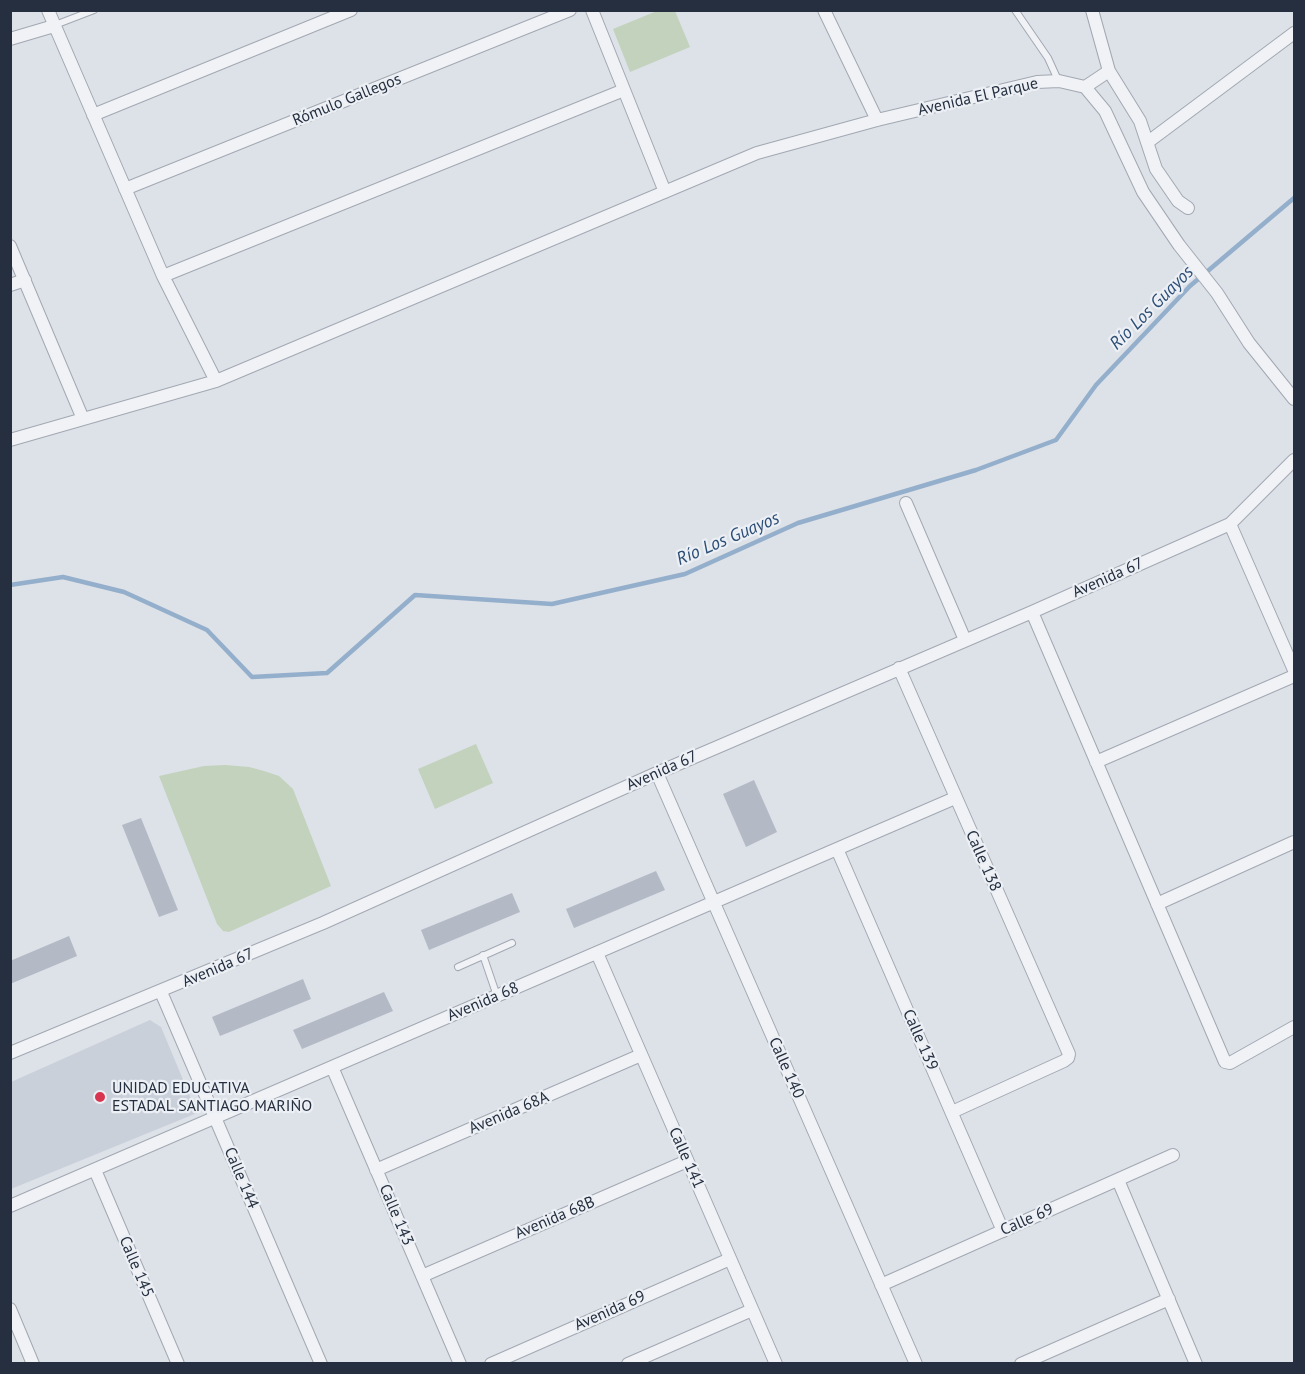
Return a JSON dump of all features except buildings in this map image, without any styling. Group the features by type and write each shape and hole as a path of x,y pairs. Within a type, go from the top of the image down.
{"street":[{"path":"48,10 163,276 216,381"},
{"path":"93,115 351,10"},
{"name":"Rómulo Gallegos","path":"125,189 570,10"},
{"path":"592,10 665,192"},
{"path":"824,10 878,120"},
{"path":"1092,10 1108,71 1140,121 1156,169 1178,201 1188,208"},
{"path":"10,39 54,26"},
{"path":"1148,142 1294,33"},
{"path":"1108,71 1085,87 1105,111 1143,192 1179,245 1217,293 1249,343 1294,399"},
{"name":"Avenida El Parque","path":"10,440 216,381 757,153 878,120 1037,82 1059,81 1085,87"},
{"path":"163,276 624,90"},
{"path":"10,246 83,419"},
{"path":"10,285 25,280"},
{"name":"Avenida 67","path":"10,1053 324,923 657,773 1230,524 1294,460"},
{"path":"906,503 965,640"},
{"path":"1230,524 1294,670"},
{"path":"1032,612 1225,1062 1230,1063 1294,1027"},
{"name":"Calle 138","path":"899,668 1069,1054 1064,1061 952,1112"},
{"path":"1096,762 1294,676"},
{"name":"Calle 140","path":"657,773 916,1364"},
{"name":"Avenida 68","path":"10,1206 955,798"},
{"path":"1157,904 1294,842"},
{"name":"Calle 139","path":"837,849 1003,1231"},
{"name":"Calle 141","path":"597,953 776,1364"},
{"name":"Calle 144","path":"161,992 321,1364"},
{"name":"Avenida 68A","path":"376,1170 641,1055"},
{"name":"Calle 143","path":"332,1067 459,1364"},
{"name":"Calle 69","path":"881,1285 1173,1155"},
{"name":"Avenida 68B","path":"422,1276 687,1161"},
{"name":"Calle 145","path":"94,1170 178,1364"},
{"path":"1118,1180 1196,1364"},
{"name":"Avenida 69","path":"490,1364 730,1258"},
{"path":"1021,1364 1169,1299"},
{"path":"10,1309 33,1364"},
{"path":"628,1364 752,1310"},
{"path":"1051,1350 1056,1364"}],"lane":[{"path":"54,26 94,10"},
{"path":"1015,10 1048,58 1059,81"},
{"path":"458,967 512,943"},
{"path":"483,955 497,996"}],"shaded area":[{"name":"UNIDAD EDUCATIVA ESTADAL SANTIAGO MARIÑO","path":"150,1020 161,1027 197,1113 11,1189 11,1082"}],"green space":[{"path":"657,11 675,11 690,47 630,72 613,29"},
{"path":"476,744 493,783 435,809 418,769"},
{"path":"204,766 249,767 279,776 293,789 331,886 229,932 223,931 217,924 159,776"}],"waterway":[{"name":"Río Los Guayos","path":"10,585 63,577 124,592 207,630 252,677 327,673 415,595 552,604 685,574 798,523 976,470 1056,440 1096,385 1190,286 1294,198"}],"place":[{"name":"UNIDAD EDUCATIVA ESTADAL SANTIAGO MARIÑO","path":"100,1097"}]}
